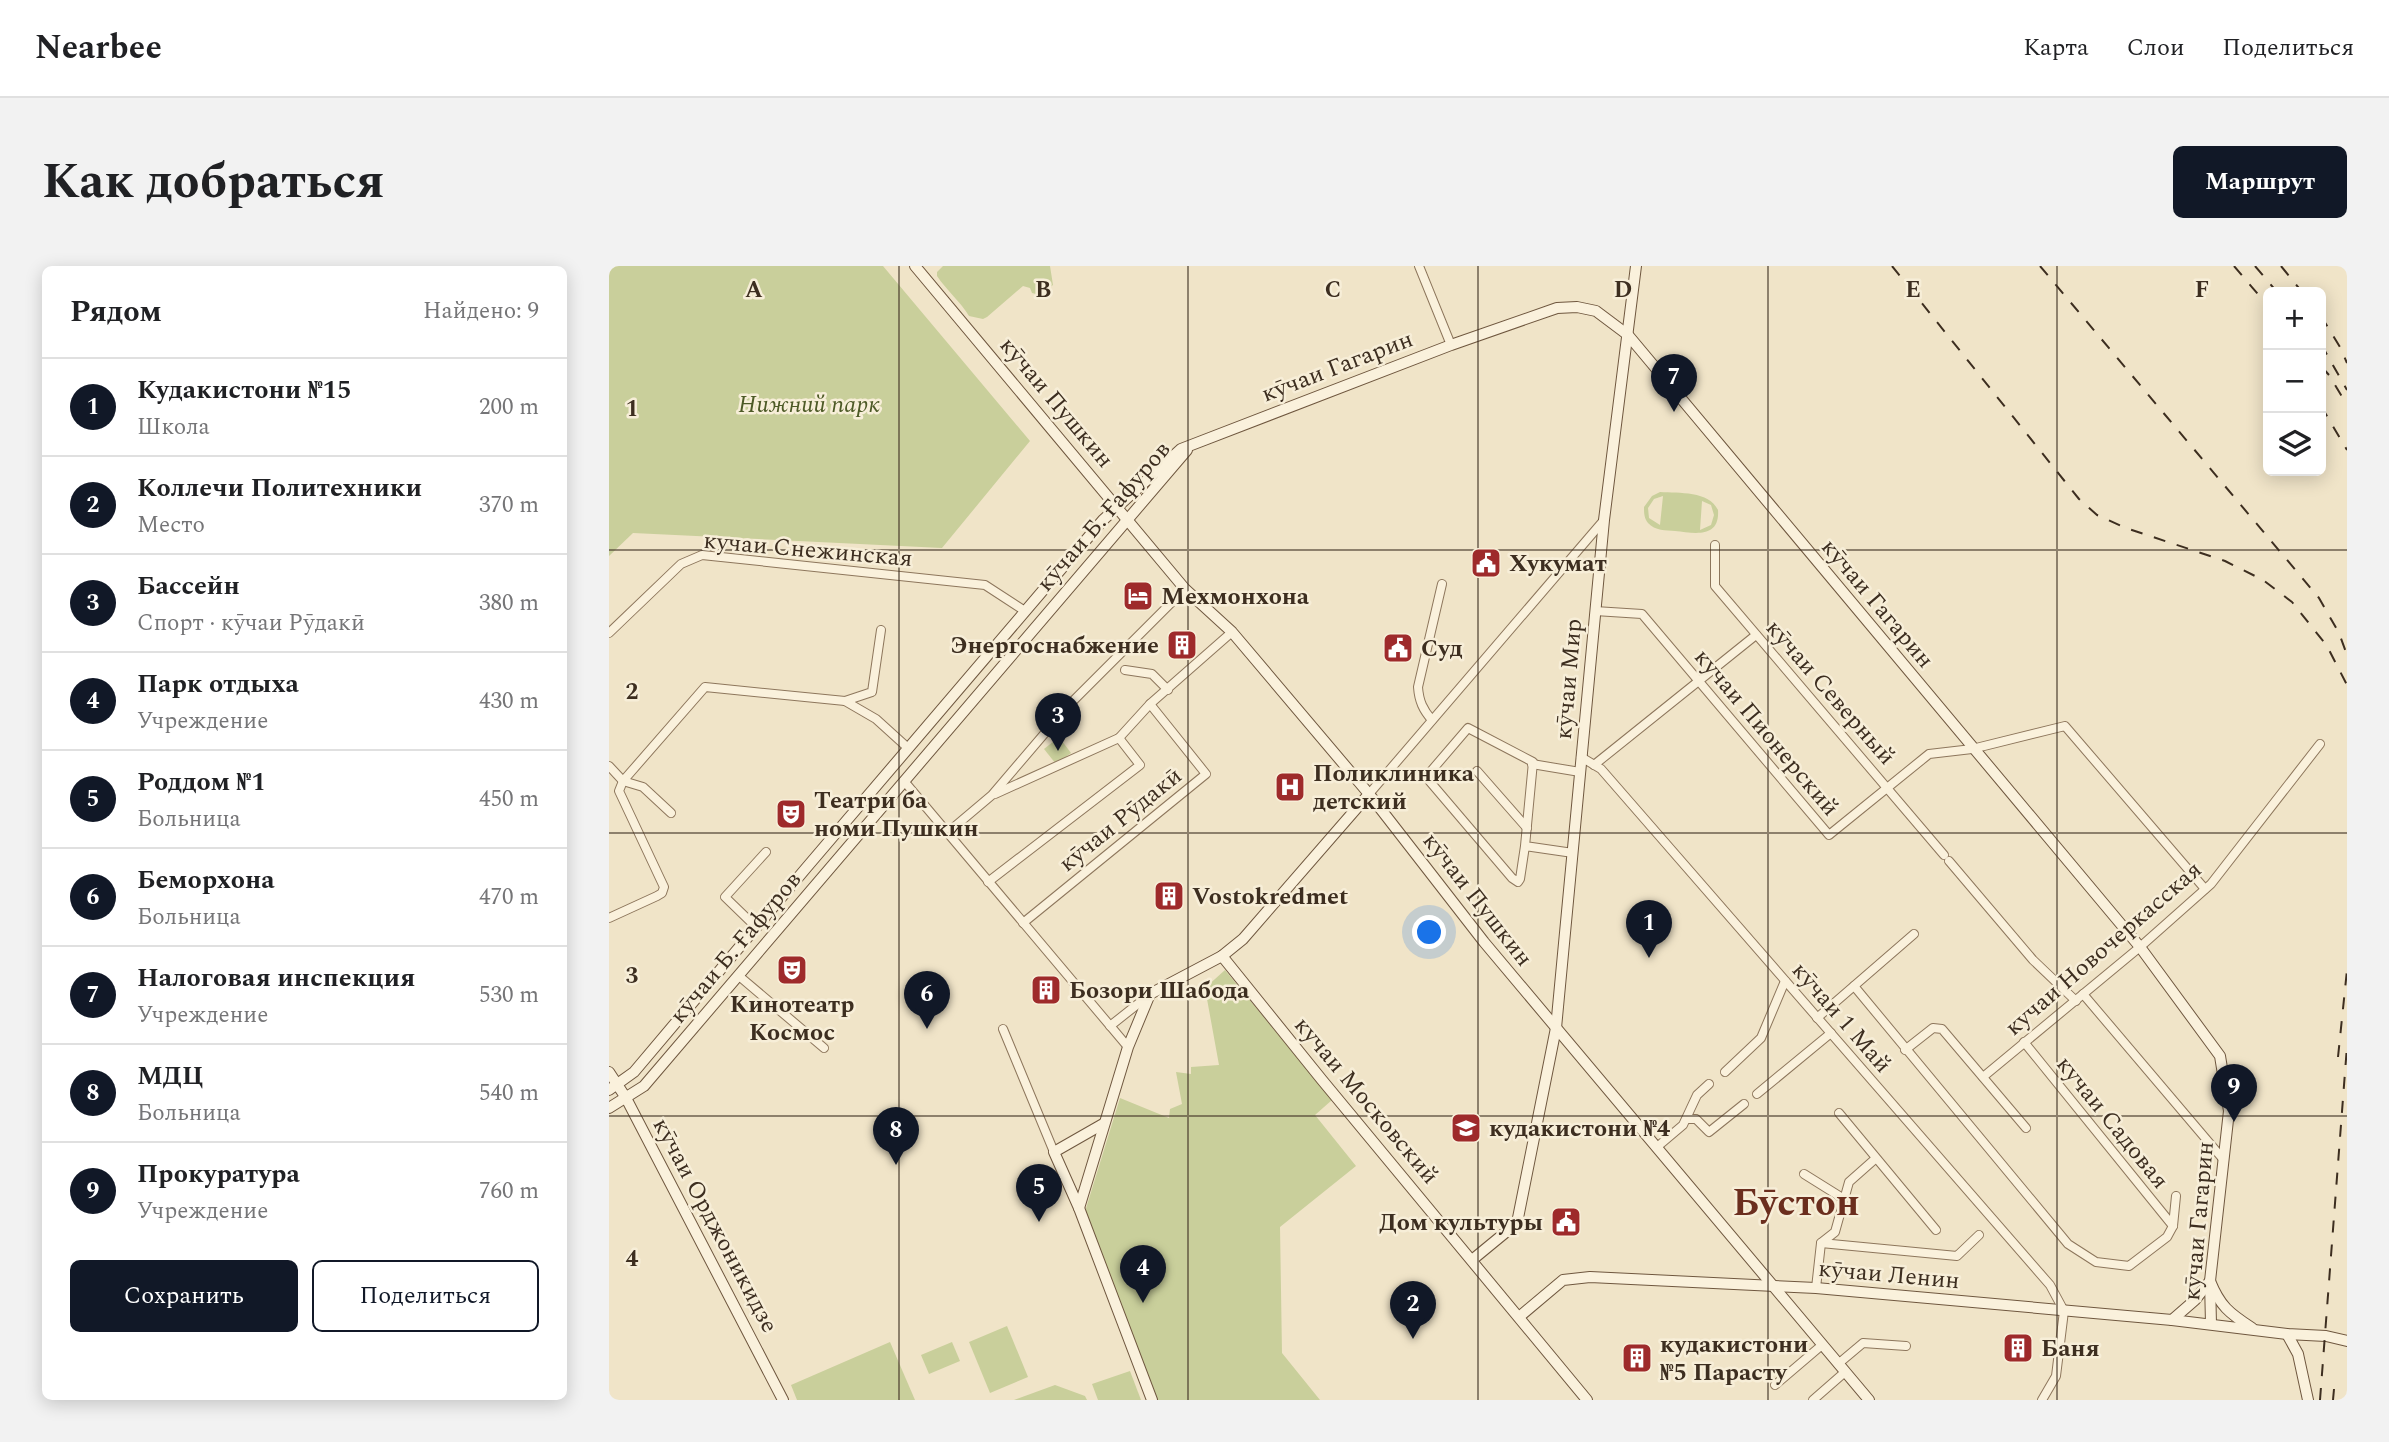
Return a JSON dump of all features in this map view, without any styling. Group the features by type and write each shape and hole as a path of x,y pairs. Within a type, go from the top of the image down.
{"street":[{"name":"кӯчаи Пушкин","path":"915,266 1185,589 1232,632 1369,794 1484,942 1869,1400"},
{"path":"1419,266 1451,345"},
{"name":"кӯчаи Мир","path":"1472,1260 1517,1223 1556,1028 1604,520 1636,266"},
{"name":"кӯчаи Гагарин","path":"1191,445 1451,345 1557,308 1577,307 1596,311 1627,335 2140,947 2220,1056 2229,1111 2210,1281 2211,1324"},
{"name":"кӯчаи Б. Ғафуров","path":"613,1088 634,1072 1103,520 1181,449 1191,445"},
{"name":"кӯчаи Б. Ғафуров","path":"609,1108 644,1086 1191,445"},
{"path":"1110,1026 1150,994 1222,956 1243,939 1604,520"},
{"name":"кӯчаи Северный","path":"1715,545 1715,586 2032,960 2075,1001"},
{"name":"кучаи Снежинская","path":"609,633 681,564 702,555 985,585 1025,611"},
{"path":"1432,720 1419,699 1418,687 1442,584"},
{"path":"947,833 992,794 1068,706 1185,589"},
{"name":"кучаи Пионерский","path":"1595,611 1642,614 1829,835 1930,754 1972,749 2065,726 2205,889"},
{"path":"845,701 872,692 881,630"},
{"path":"992,794 1119,738 1150,704 1232,632"},
{"path":"1005,634 1019,646"},
{"path":"1594,765 1756,635"},
{"path":"1125,670 1152,674 1168,690"},
{"path":"609,918 657,896 664,887 619,792 623,781 705,687 845,701 870,715 908,748"},
{"name":"кӯчаи Рӯдакӣ","path":"1023,923 1206,774 1150,704"},
{"path":"1532,764 1525,846 1518,882 1426,777 1468,728 1532,764 1580,772"},
{"name":"кӯчаи Рӯдакӣ","path":"988,882 1140,765 1119,738"},
{"name":"кучаи Новочеркасская","path":"1983,1077 2140,947 2205,889 2321,744"},
{"name":"кӯчаи 1 Май","path":"1581,757 1601,769 2049,1285 2064,1311"},
{"path":"609,766 623,781 643,787 671,813"},
{"path":"1477,771 1527,828"},
{"path":"904,781 1128,1047"},
{"path":"1525,846 1573,853"},
{"path":"767,852 725,897 770,937"},
{"path":"1818,1018 1914,934"},
{"name":"кучаи Московский","path":"1222,956 1587,1400"},
{"path":"739,976 824,1048"},
{"path":"1725,1072 1761,1038 1785,981"},
{"path":"1854,986 2068,1244 2096,1262 2129,1266 2167,1237 2173,1226 2176,1196"},
{"path":"1079,1208 1128,1047 1150,994"},
{"path":"2083,994 2223,1158"},
{"path":"1905,1050 1933,1028 1943,1029 2026,1128"},
{"path":"1003,1029 1079,1208 1152,1400"},
{"path":"1757,1094 1831,1033"},
{"name":"кучаи Садовая","path":"2024,1042 2173,1226"},
{"name":"кӯчаи Орджоникидзе","path":"609,1072 613,1088 626,1098 783,1400"},
{"path":"1657,1147 1687,1119 1697,1095 1709,1084"},
{"path":"1687,1119 1696,1119 1709,1132 1744,1104"},
{"path":"1839,1113 1936,1230"},
{"path":"1055,1152 1103,1124"},
{"path":"1816,1288 1821,1243 1835,1231 1849,1182 1875,1158"},
{"path":"1804,1174 1844,1199"},
{"path":"1821,1243 1957,1256 1979,1236"},
{"name":"кӯчаи Ленин","path":"1519,1317 1563,1280 1590,1277 1816,1288 2326,1336"},
{"path":"2172,1320 2195,1300 2210,1281 2218,1301 2231,1314 2254,1329"},
{"path":"2042,1400 2056,1376 2064,1311"},
{"path":"2287,1334 2298,1354 2308,1400"},
{"path":"2326,1336 2347,1334"},
{"path":"2326,1336 2347,1341"},
{"path":"1813,1400 1863,1343 1906,1346"},
{"path":"1775,1385 1822,1345"}],"green space":[{"name":"Нижний парк","path":"609,266 883,266 1030,441 942,548 633,533 609,556"},
{"path":"943,266 1050,266 1053,285 1040,295 1023,286 983,319 969,316 937,276"},
{"path":"1660,492 1701,496 1714,504 1718,510 1718,519 1715,526 1704,532 1657,529 1648,523 1645,515 1644,507 1652,496","holes":["1663,496 1660,525 1649,518 1648,508 1654,499","1702,501 1711,505 1714,515 1711,525 1700,530"]},
{"path":"1059,737 1071,753 1056,764 1044,749"},
{"path":"1225,970 1332,1100 1315,1115 1356,1166 1280,1227 1282,1353 1320,1400 1157,1400 1083,1218 1120,1098 1169,1118 1170,1109 1182,1104 1176,1072 1191,1074 1191,1067 1219,1065 1205,988"},
{"path":"1007,1326 1028,1377 990,1393 969,1342"},
{"path":"890,1342 915,1400 797,1400 791,1385"},
{"path":"952,1342 960,1361 929,1374 921,1355"},
{"path":"1130,1371 1141,1400 1098,1400 1092,1384"},
{"path":"1055,1385 1085,1396 1087,1400 1014,1400"}],"railway":[{"path":"1892,266 2079,499 2097,515 2126,528 2225,561 2263,580 2292,602 2327,646 2347,685"},
{"path":"2040,266 2319,598 2339,633 2347,655"},
{"path":"2234,266 2263,300"},
{"path":"2255,266 2273,287"},
{"path":"2281,266 2298,287"},
{"path":"2326,324 2347,363"},
{"path":"2324,350 2347,390"},
{"path":"2326,372 2347,405"},
{"path":"2325,413 2347,450"},
{"path":"2338,1057 2347,970"},
{"path":"2320,1400 2347,1046"},
{"path":"2333,1400 2334,1389"}],"place":[{"name":"Налоговая инспекция","path":"1674,412"},
{"name":"Хукумат","path":"1486,563"},
{"name":"Мехмонхона","path":"1138,596"},
{"name":"Энергоснабжение","path":"1182,645"},
{"name":"Суд","path":"1398,648"},
{"name":"Бассейн","path":"1058,751"},
{"name":"Поликлиника детский","path":"1290,787"},
{"name":"Театри ба номи Пушкин","path":"791,814"},
{"name":"Vostokredmet","path":"1169,896"},
{"name":"Кудакистони №15","path":"1649,958"},
{"name":"Кинотеатр Космос","path":"792,970"},
{"name":"Бозори Шабода","path":"1046,990"},
{"name":"Беморхона","path":"927,1029"},
{"name":"Прокуратура","path":"2234,1122"},
{"name":"кудакистони №4","path":"1466,1128"},
{"name":"МДЦ","path":"896,1165"},
{"name":"Роддом №1","path":"1039,1222"},
{"name":"Дом культуры","path":"1566,1222"},
{"name":"Парк отдыха","path":"1143,1303"},
{"name":"Коллечи Политехники","path":"1413,1339"},
{"name":"Баня","path":"2018,1348"},
{"name":"кудакистони №5 Парасту","path":"1637,1358"}],"district":[{"name":"Бӯстон","path":"1796,1202"}]}
